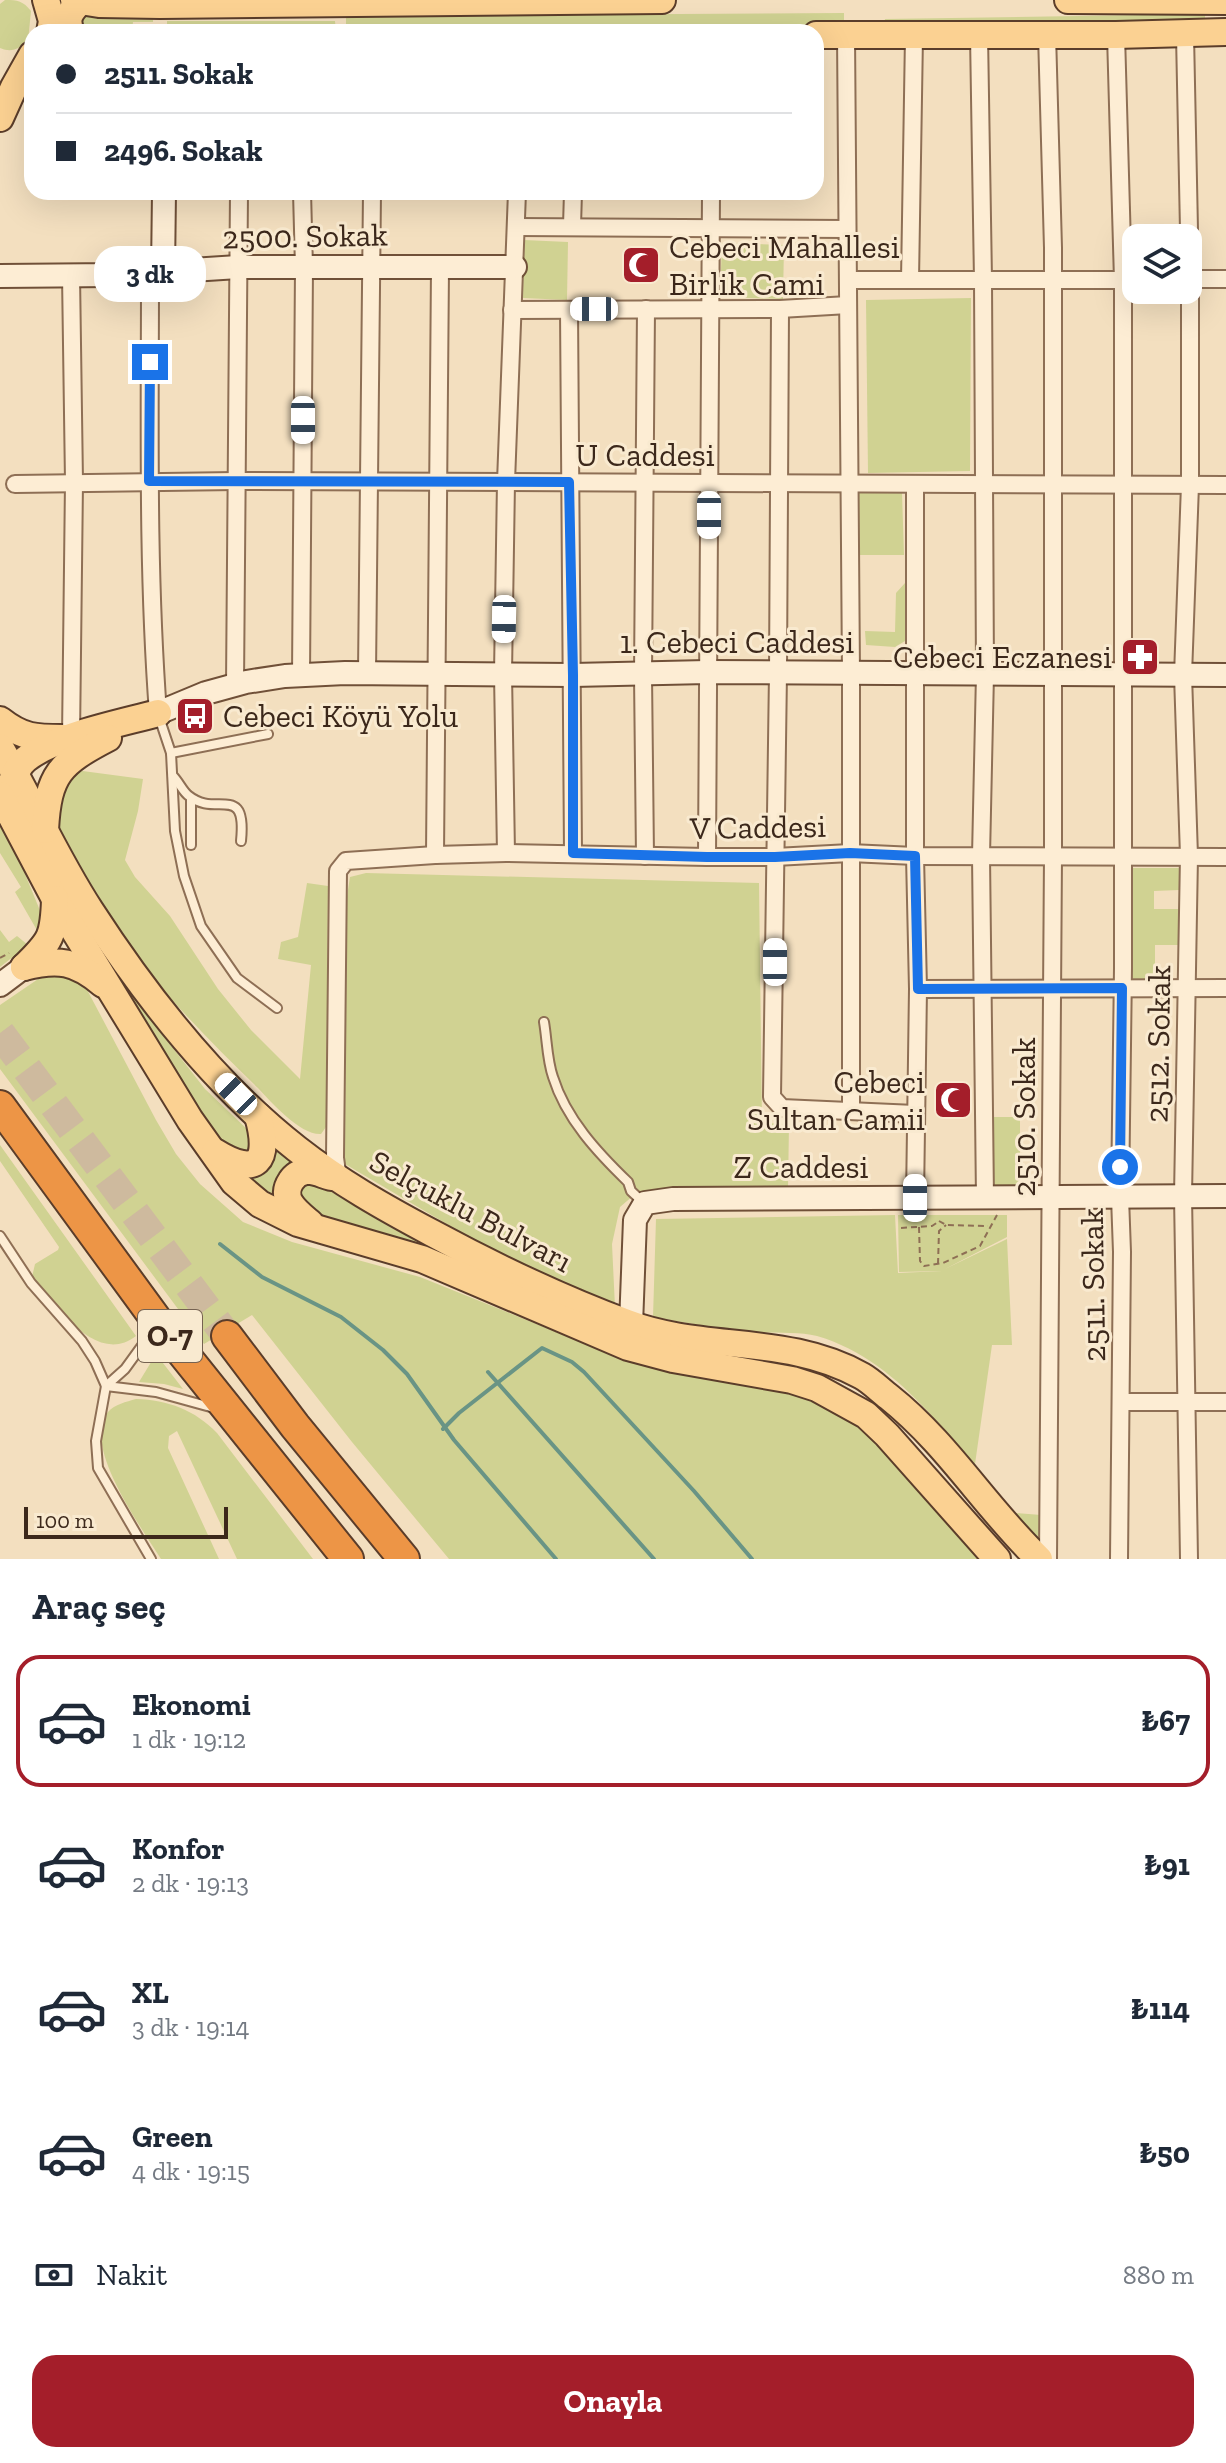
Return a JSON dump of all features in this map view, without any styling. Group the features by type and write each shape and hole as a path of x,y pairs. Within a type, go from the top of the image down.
{"highway":[{"name":"O-7","path":"0,1106 158,1322 348,1559"},
{"name":"O-7","path":"227,1336 295,1426 404,1559"}],"main road":[{"path":"46,0 51,24"},
{"path":"69,24 68,17 77,1 662,0"},
{"path":"1068,0 1226,1"},
{"path":"824,35 1212,34"},
{"path":"0,60 24,58"},
{"path":"2,104 24,68"},
{"path":"5,804 16,773 25,759 40,750 158,713"},
{"path":"45,830 50,792 58,773 68,761 158,713"},
{"path":"0,720 23,735 71,738"},
{"name":"Selçuklu Bulvarı","path":"0,747 88,907 132,973 214,1071 258,1116 296,1148 338,1180 470,1253 568,1300 631,1325 688,1338 770,1346 820,1358 862,1376 940,1443 1039,1559"},
{"name":"Selçuklu Bulvarı","path":"5,804 55,899 208,1148 234,1182 260,1204 298,1223 422,1259 628,1347 673,1359 792,1380 817,1388 866,1415 997,1559"},
{"path":"24,967 48,942 55,928 55,899"},
{"path":"24,967 42,962 75,965 109,989"},
{"path":"208,1148 233,1163 255,1163 265,1146 258,1116"},
{"path":"319,1230 288,1203 288,1184 301,1172 310,1171 338,1180"}],"street":[{"path":"846,34 851,1110"},
{"name":"2510. Sokak","path":"1047,34 1053,280 1053,1197 1048,1559"},
{"name":"2512. Sokak","path":"1194,224 1212,34"},
{"path":"979,35 983,280 985,674 981,856 985,1198"},
{"name":"2511. Sokak","path":"1116,35 1126,224"},
{"path":"910,280 914,36"},
{"path":"158,713 149,481 157,273 163,200"},
{"path":"235,685 239,200"},
{"path":"301,676 302,200"},
{"path":"367,673 372,200"},
{"path":"506,853 503,674 506,482 517,200"},
{"path":"572,226 573,200"},
{"path":"707,857 711,200"},
{"path":"516,227 847,229"},
{"name":"2500. Sokak","path":"0,276 157,273 238,267 515,267"},
{"path":"435,855 440,268"},
{"path":"71,275 74,482 71,738"},
{"path":"1202,279 1226,279"},
{"path":"848,280 1122,280"},
{"name":"2511. Sokak","path":"1119,1559 1122,1402 1123,485 1128,304"},
{"name":"2512. Sokak","path":"1189,304 1190,485 1183,675 1189,856 1183,1196 1189,1559"},
{"path":"512,310 780,309 848,305"},
{"path":"645,856 646,309"},
{"path":"780,309 772,1097 782,1108 915,1114"},
{"path":"569,310 573,853"},
{"name":"U Caddesi","path":"15,484 369,481 1226,485"},
{"path":"915,484 918,989 915,1198"},
{"name":"1. Cebeci Caddesi","path":"158,713 235,685 301,676 367,673 1226,675"},
{"name":"V Caddesi","path":"338,1180 335,1158 338,871 346,861 506,853 707,857 850,853 1226,857"},
{"path":"0,985 24,967"},
{"path":"918,989 1226,988"},
{"name":"Z Caddesi","path":"645,1203 673,1199 1226,1196"},
{"path":"631,1325 635,1220 645,1203"},
{"path":"1122,1402 1226,1402"}],"lane":[{"path":"158,713 171,753 175,831 184,876 201,926 237,978 277,1008"},
{"path":"171,753 268,734"},
{"path":"173,775 191,799 191,845"},
{"path":"191,799 227,805 240,812 243,818 241,841"},
{"path":"544,1022 552,1076 567,1110 592,1144 628,1182 637,1198 645,1203"},
{"path":"0,1236 31,1283 82,1341 95,1361 106,1386 96,1441 98,1468 151,1559"},
{"path":"106,1386 125,1369 158,1322"},
{"path":"106,1386 156,1392 231,1414"}],"path":[{"path":"901,1228 932,1226 939,1221 946,1225 989,1227 980,1246 938,1265 924,1266 920,1261 919,1227"},
{"path":"938,1265 939,1231 946,1225"},
{"path":"932,1226 939,1231"}],"green space":[{"path":"13,0 31,11 30,24 24,24 24,44 18,48 0,48 0,4"},
{"path":"844,13 844,27 824,27 824,24 346,24 346,16"},
{"path":"1205,14 1205,23 884,24 885,19"},
{"path":"153,17 153,22 80,24 78,18"},
{"path":"167,21 335,21 335,24 167,24"},
{"path":"524,240 568,242 567,300 523,298"},
{"path":"722,243 784,245 783,299 720,297"},
{"path":"971,298 970,471 868,473 866,300"},
{"path":"859,492 902,493 904,555 859,555"},
{"path":"905,583 905,641 895,647 866,645 865,631 895,632 896,593"},
{"path":"75,770 143,779 125,860 135,877 170,916 218,989 251,1030 300,1079 311,965 278,959 281,942 298,937 307,883 328,886 326,1127 321,1134 304,1129 279,1109 198,1028 117,931 72,859 55,820 68,776"},
{"path":"0,813 41,913 38,932 15,892 21,887 0,853"},
{"path":"1130,868 1180,868 1179,890 1154,891 1154,909 1179,909 1178,945 1155,945 1155,981 1130,981"},
{"path":"366,873 759,883 762,1123 789,1124 788,1188 634,1195 620,1207 612,1244 615,1307 535,1272 345,1164 346,903 350,877"},
{"path":"0,930 9,942 17,936 28,945 0,967"},
{"path":"99,947 129,992 205,1089 249,1131 252,1138 248,1153 224,1149 137,1013"},
{"path":"64,973 84,984 176,1154 200,1184 243,1222 292,1242 420,1277 633,1363 751,1383 815,1398 871,1431 983,1559 449,1559 252,1315 204,1344 0,1069 0,1005 44,975"},
{"path":"992,1117 1020,1117 1020,1190 993,1190"},
{"path":"0,1145 136,1336 121,1343 106,1344 92,1338 64,1316 32,1277 35,1264 59,1247 0,1161"},
{"path":"273,1146 299,1164 277,1185 276,1203 239,1177"},
{"path":"301,1181 320,1185 388,1226 471,1268 407,1242 316,1214 292,1189"},
{"path":"895,1215 898,1273 942,1271 899,1272 898,1215 1007,1215 1007,1237 945,1269 1007,1239 1012,1345 992,1345 975,1464 1015,1513 1041,1515 1039,1542 913,1396 884,1371 852,1350 810,1334 743,1331 653,1317 656,1219"},
{"path":"156,1354 183,1389 139,1382"},
{"path":"136,1399 180,1408 209,1425 313,1559 237,1559 177,1431 169,1436 168,1448 219,1559 161,1559 117,1487 102,1444 102,1426 108,1412 117,1405"}],"waterway":[{"path":"220,1244 262,1277 341,1317 383,1350 407,1374 454,1440 556,1559"},
{"path":"443,1429 542,1348 572,1362 584,1372 752,1559"},
{"path":"488,1372 654,1559"}],"tunnel":[{"path":"0,1033 227,1336"}],"place":[{"name":"Cebeci Mahallesi Birlik Cami","path":"641,265"},
{"name":"Cebeci Eczanesi","path":"1140,657"},
{"name":"Cebeci Köyü Yolu","path":"195,716"},
{"name":"Cebeci Sultan Camii","path":"953,1100"}],"route":[{"path":"150,362 149,481 569,482 573,853 707,857 850,853 915,856 918,989 1122,988 1120,1167"}]}
